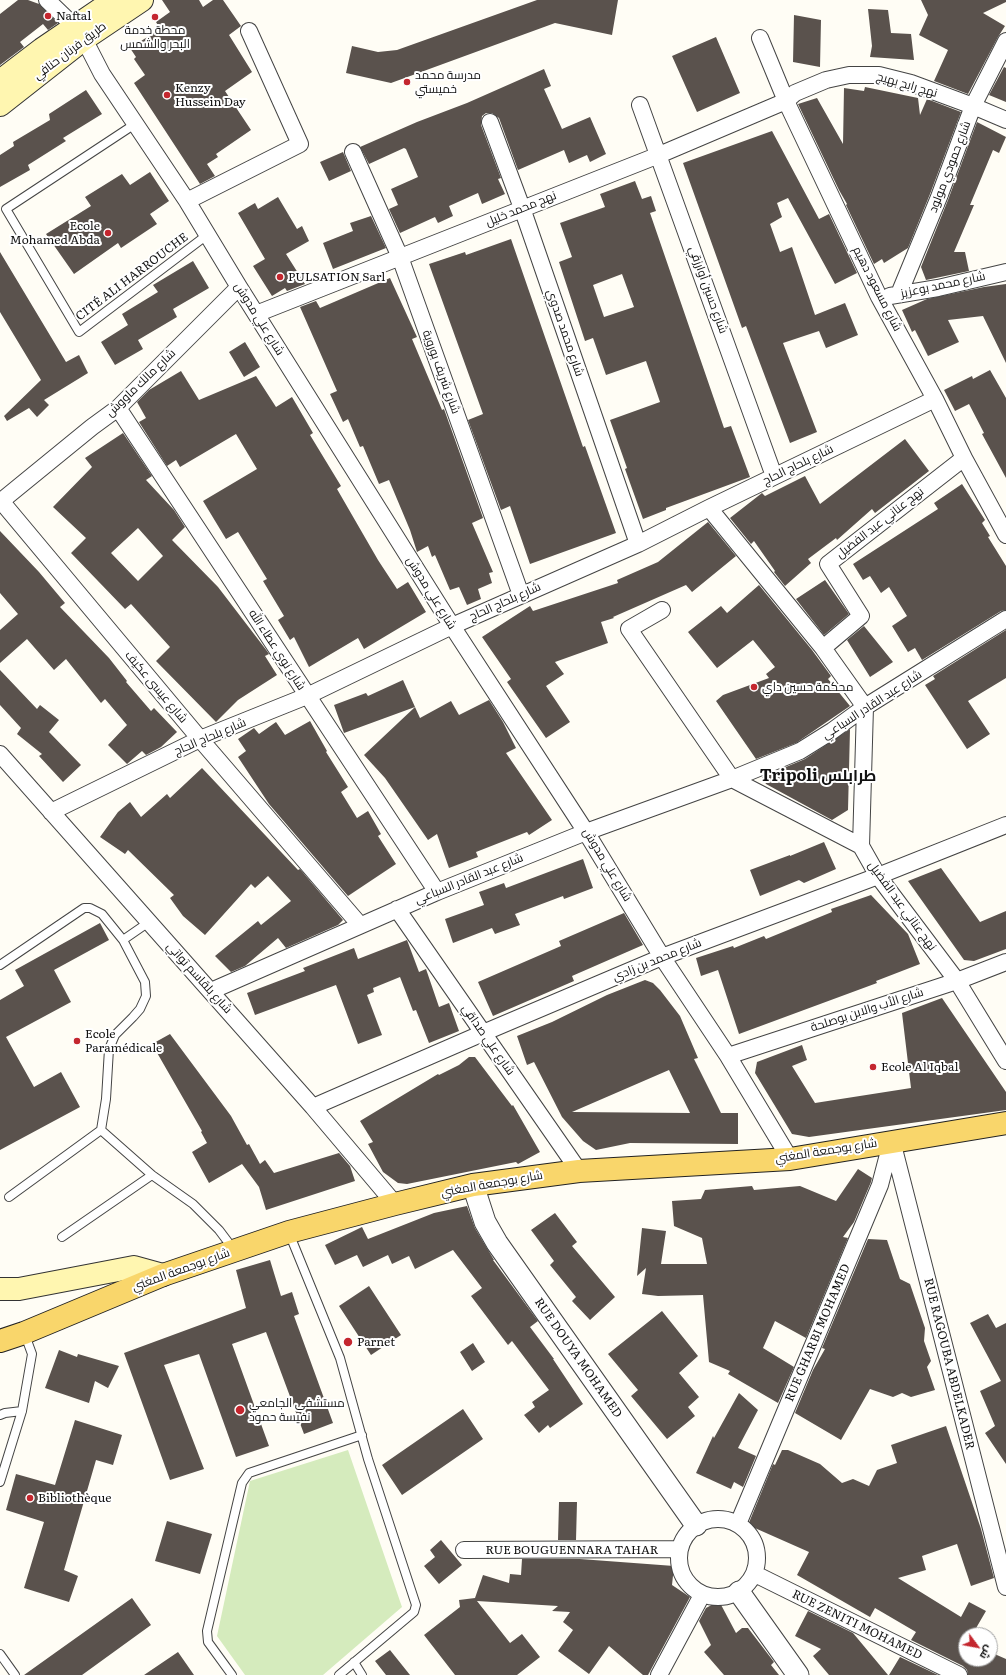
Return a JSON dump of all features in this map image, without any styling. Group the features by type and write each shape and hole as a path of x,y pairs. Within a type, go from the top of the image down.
{"main road":[{"name":"طريق فرنان حنافي","path":"0,105 114,0"},
{"name":"طريق فرنان حنافي","path":"0,81 42,49 79,33 142,0"},
{"name":"شارع بوجمعة المغني","path":"0,1341 24,1333 163,1275 234,1250 289,1232 473,1185 579,1171 790,1159 1006,1123"},
{"path":"0,1289 19,1289 134,1267 163,1275"}],"street":[{"name":"شارع علي مدوش","path":"47,0 79,33 102,74 187,201 238,287 452,626 586,832 662,957 728,1056 790,1159"},
{"path":"187,201 300,144 249,31"},
{"name":"شارع مسعود دهيم","path":"760,38 786,101 879,297 935,399 964,458 1006,535"},
{"name":"شارع حمودي مولود","path":"899,294 939,197 973,106 1006,41"},
{"name":"نهج رابح بهيج","path":"786,101 795,93 826,80 849,75 880,75 911,83 1006,120"},
{"name":"نهج محمد خليل","path":"256,314 659,154 786,101"},
{"name":"شارع حسين أوارزقي","path":"640,105 659,154 774,476"},
{"name":"شارع محمد صدوي","path":"490,122 522,208 638,544"},
{"name":"شارع شريف بوروية","path":"353,152 400,257 521,595"},
{"name":"شارع محمد بوعزيز","path":"879,297 938,288 1006,272"},
{"name":"شارع مالك ماووش","path":"0,501 118,408 238,287"},
{"name":"شارع بلحاج الحاج","path":"50,812 200,739 307,696 452,626 638,544 774,476 935,399"},
{"name":"شارع نوي عطاء الله","path":"118,408 437,892"},
{"name":"نهج عناني عبد الفضيل","path":"823,648 862,616 828,564 964,458"},
{"name":"شارع عيسى عكيف","path":"0,501 200,739 360,925"},
{"path":"662,610 629,629 732,779 861,846 865,707 823,648 709,508"},
{"name":"شارع عبد القادر السباعي","path":"211,991 437,892 586,832 732,779 800,751 832,731 865,707 1006,619"},
{"name":"شارع بلقاسم تواتي","path":"0,754 313,1107 395,1204"},
{"name":"شارع محمد بن زادي","path":"313,1107 483,1032 662,957 878,876 1006,825"},
{"name":"نهج عناني عبد الفضيل","path":"861,846 878,876 957,980 1006,1061"},
{"name":"شارع علي صداقي","path":"397,909 579,1171"},
{"name":"شارع الأب والابن بوصلحة","path":"728,1056 957,980 1006,962"},
{"name":"RUE GHARBI MOHAMED","path":"738,1524 880,1185 892,1141"},
{"name":"RUE RAGOUBA ABDELKADER","path":"892,1141 1006,1587"},
{"name":"RUE DOUYA MOHAMED","path":"473,1185 485,1222 497,1243 696,1525"},
{"path":"715,1518 725,1519 738,1524 748,1532 755,1543 758,1561 755,1574 750,1583 739,1592 728,1597 715,1598 702,1595 691,1587 682,1576 679,1563 679,1549 686,1534 696,1525 715,1518"},
{"name":"RUE BOUGUENNARA TAHAR","path":"464,1550 679,1549"},
{"name":"RUE ZENITI MOHAMED","path":"755,1574 959,1675"},
{"path":"739,1592 798,1675"},
{"path":"660,1675 702,1595"}],"lane":[{"name":"CITÉ ALI HARROUCHE","path":"135,124 6,209 79,332 207,235"},
{"path":"0,965 84,908 90,908 102,914 123,940 145,982 146,996 140,1009 111,1041 108,1057 106,1099 101,1130 8,1197"},
{"path":"123,940 148,922"},
{"path":"101,1130 152,1175 193,1204 220,1230 234,1250"},
{"path":"62,1237 152,1175"},
{"path":"289,1232 340,1358 368,1459 416,1604 414,1612 339,1675"},
{"path":"0,1482 22,1411 32,1354 24,1333"},
{"path":"0,1415 22,1411"},
{"path":"232,1675 208,1642 207,1631 242,1483 249,1473 362,1434"},
{"path":"0,1654 15,1675"},
{"path":"354,1662 362,1675"}],"green space":[{"path":"348,1450 402,1607 323,1675 245,1675 217,1636 250,1481"}],"building":[{"path":"18,0 28,0 39,4 58,23 48,30 43,24 20,42 24,47 0,65 0,14"},
{"path":"162,0 199,0 203,7 213,0 223,0 241,26 229,35 252,72 225,91 251,130 216,154 218,157 207,164 215,176 200,184 134,83 145,75 134,59 136,57 130,48 160,29 156,22 170,12"},
{"path":"537,0 618,0 612,35 555,23 391,83 346,73 352,46 378,52 397,50"},
{"path":"921,0 1006,0 1006,2 983,13 1005,26 968,94 934,81 948,50 919,35 928,15"},
{"path":"868,9 888,10 891,33 911,34 914,60 870,57 872,46"},
{"path":"794,15 821,20 820,67 793,62"},
{"path":"716,37 740,93 697,112 672,56"},
{"path":"1004,67 1006,68 1006,102 989,95"},
{"path":"544,69 551,86 544,89 562,129 590,117 606,154 590,162 587,155 569,163 564,150 518,170 499,118 492,113 486,113 482,116 481,125 501,178 498,179 505,194 482,204 478,193 449,206 453,216 438,223 435,217 400,233 389,209 398,205 391,189 418,177 406,149 404,148 369,164 360,147 417,122 467,103"},
{"path":"865,87 918,98 920,115 927,99 961,112 908,248 884,263 882,259 874,264 846,205 847,204 798,104 817,98 843,144 844,88 864,91"},
{"path":"86,90 102,114 63,138 66,141 28,165 30,170 0,187 0,155 14,146 13,142 50,120 49,114"},
{"path":"977,122 1006,137 999,153 993,150 970,205 974,205 954,252 965,252 969,271 926,280 921,267"},
{"path":"772,131 819,219 829,214 857,273 835,284 788,198 777,203 782,217 770,224 780,252 792,247 815,315 845,303 858,335 826,348 819,331 783,343 817,432 790,443 746,326 742,328 683,163"},
{"path":"343,152 351,171 329,181 320,162"},
{"path":"150,172 169,201 150,214 157,224 121,248 118,243 74,274 46,234 91,206 85,197 122,174 130,185"},
{"path":"635,181 642,199 651,196 656,211 650,213 724,428 731,426 750,477 666,508 666,510 643,519 625,469 627,468 610,420 660,402 646,361 606,375 593,338 585,341 559,262 572,257 560,223 605,207 600,194","holes":["622,274 634,307 604,317 593,285"]},
{"path":"278,197 297,229 302,226 309,241 286,254 305,284 287,291 285,288 272,296 253,266 265,259 238,213 255,203 258,209"},
{"path":"371,216 386,248 333,269 323,243 353,231 350,223"},
{"path":"511,239 583,447 585,446 616,533 530,564 510,506 501,510 468,420 483,414 429,264 465,252 466,255"},
{"path":"0,252 66,362 79,355 88,373 44,400 49,405 37,417 29,408 7,421 4,416 41,380 0,312"},
{"path":"193,261 209,288 173,309 177,317 138,340 143,349 115,365 101,342 128,325 122,314 158,292 153,285"},
{"path":"390,278 417,337 412,339 442,410 444,409 483,518 472,523 493,572 489,573 492,583 478,589 481,599 467,605 459,587 450,590 435,555 432,557 428,546 417,552 410,530 389,480 379,484 363,446 360,447 348,419 343,422 330,394 337,391 300,307 316,301 320,308"},
{"path":"1006,284 1006,363 983,316 948,320 959,342 928,356 915,330 912,332 902,310 927,299"},
{"path":"245,342 260,367 244,377 229,352"},
{"path":"990,370 1006,398 1006,478 982,434 984,433 969,404 955,411 944,390 972,376 973,379"},
{"path":"181,371 199,400 256,376 276,407 292,397 313,433 310,435 341,486 337,489 378,560 397,589 408,582 426,612 364,649 358,638 309,667 294,637 290,640 278,620 284,616 263,581 267,579 238,532 226,539 203,501 257,469 236,434 180,467 176,460 167,466 139,422 146,418 137,402 149,390"},
{"path":"123,433 152,476 146,480 174,510 185,527 172,540 218,587 269,654 265,656 277,675 238,700 216,722 156,661 170,647 131,604 125,609 71,553 86,538 53,507 92,467 85,458","holes":["138,528 163,556 138,581 111,553"]},
{"path":"905,439 929,471 875,513 872,509 837,540 836,538 808,559 811,563 785,586 754,541 751,544 730,518 762,493 765,496 805,476 820,504"},
{"path":"962,484 985,520 982,523 990,536 988,537 1006,566 1006,610 1001,611 922,660 915,648 908,652 892,626 907,616 889,587 881,593 870,576 863,580 853,564 938,509 934,503"},
{"path":"708,522 736,556 692,592 686,585 613,617 614,618 601,622 608,643 555,662 564,674 546,686 570,722 546,738 507,682 511,679 482,637 530,606 533,611 618,583 617,580 658,562"},
{"path":"0,531 39,572 65,603 60,607 109,658 127,681 126,682 151,711 154,708 177,732 161,747 146,755 142,751 127,764 108,745 127,725 105,699 101,703 66,659 54,670 27,639 0,663 0,630 18,614 0,593"},
{"path":"825,580 849,614 824,635 796,599"},
{"path":"759,585 812,650 831,676 828,679 850,706 796,743 756,759 716,701 723,695 769,678 766,674 775,667 753,640 717,668 688,632 721,606 727,613"},
{"path":"864,626 893,662 870,677 847,640"},
{"path":"1006,630 1006,678 968,701 990,734 967,749 925,685 935,679 933,676"},
{"path":"0,670 37,709 40,705 59,720 49,732 81,765 63,782 39,756 42,754 17,734 21,728 0,705"},
{"path":"403,680 415,707 344,733 334,705 366,693 368,696"},
{"path":"489,700 503,722 516,748 506,753 552,820 529,835 527,832 476,852 478,857 449,868 437,834 428,840 385,778 364,755 415,707 420,718 451,701 459,715"},
{"path":"310,721 327,751 326,752 348,787 341,792 357,818 368,811 381,834 378,836 396,864 348,896 269,804 238,757 246,751 238,739 254,728 259,734 276,722 285,735"},
{"path":"850,729 848,810 832,820 766,784 762,777 805,759"},
{"path":"202,768 298,870 300,869 343,920 338,925 286,948 278,938 245,966 231,972 215,956 258,921 261,925 291,901 268,876 255,888 251,884 205,935 183,916 170,898 174,895 128,850 125,854 100,837 118,812 130,802 141,817 167,794 170,798"},
{"path":"824,842 836,869 804,883 799,880 760,896 750,870"},
{"path":"583,859 593,888 564,899 563,896 515,914 520,925 495,934 492,928 453,943 445,919 484,905 479,892 504,883 506,888"},
{"path":"941,868 980,922 1006,911 1006,949 974,961 964,960 908,881"},
{"path":"871,895 908,934 920,964 876,981 877,983 739,1034 718,970 701,976 696,958 733,946 734,948 764,936 766,939 832,912 831,909"},
{"path":"624,913 643,945 572,976 574,981 493,1016 478,982 561,946 559,941"},
{"path":"100,923 109,940 54,970 71,1002 6,1037 34,1087 61,1072 80,1107 0,1150 0,1000 24,986 15,970"},
{"path":"407,940 419,972 426,969 439,1007 449,1003 459,1031 429,1043 416,1010 413,1011 400,977 373,988 374,992 367,995 382,1035 358,1044 336,985 255,1015 247,993 305,971 303,968 354,948 358,959"},
{"path":"645,980 653,983 660,990 680,1016 698,1058 694,1059 721,1113 738,1113 738,1144 630,1143 596,1150 583,1141 562,1117 534,1062 527,1065 517,1036 552,1022 607,995","holes":["669,1070 690,1113 572,1112"]},
{"name":"Ecole Al Iqbal","path":"942,998 1006,1092 1006,1110 809,1137 792,1134 755,1073 757,1062 802,1045 807,1060 792,1066 815,1103 911,1088 902,1013"},
{"path":"170,1034 231,1116 247,1145 249,1144 260,1164 265,1160 274,1173 339,1153 350,1166 355,1181 266,1210 259,1187 242,1164 209,1183 192,1152 207,1143 201,1132 202,1131 152,1044"},
{"path":"469,1057 475,1057 512,1106 513,1105 540,1152 518,1164 516,1162 407,1184 398,1183 383,1172 368,1144 373,1142 360,1121 438,1074 439,1075 459,1065"},
{"path":"858,1169 872,1178 871,1182 854,1222 843,1237 848,1238 806,1338 775,1321 763,1348 794,1367 778,1403 728,1374 730,1371 709,1362 703,1295 658,1296 642,1294 646,1268 637,1276 642,1228 666,1231 661,1264 707,1264 702,1238 674,1226 672,1201 701,1199 705,1190 752,1186 754,1190 800,1186 836,1201"},
{"path":"467,1206 475,1228 493,1260 538,1321 530,1327 554,1359 583,1404 550,1428 548,1425 539,1433 524,1415 535,1407 532,1402 549,1390 512,1341 508,1345 471,1296 482,1288 453,1250 415,1269 409,1256 392,1264 388,1255 363,1267 357,1255 335,1265 325,1245 362,1227 368,1239 434,1213"},
{"path":"555,1213 577,1242 572,1246 615,1297 590,1320 572,1301 576,1297 550,1265 554,1261 531,1230"},
{"path":"868,1239 887,1240 900,1279 910,1284 925,1328 924,1341 931,1361 927,1367 935,1390 911,1397 902,1393 893,1397 870,1389 841,1440 795,1413 813,1370 825,1349 822,1348"},
{"path":"270,1260 281,1296 292,1292 299,1314 294,1316 333,1423 304,1434 266,1332 232,1344 269,1446 236,1457 199,1354 164,1365 204,1469 170,1480 124,1353 246,1308 236,1270"},
{"path":"369,1286 401,1335 371,1355 339,1306"},
{"path":"662,1311 698,1356 679,1373 699,1397 688,1407 695,1416 667,1439 631,1396 638,1390 608,1354"},
{"path":"988,1314 996,1328 1006,1323 1006,1464 985,1433 995,1426 980,1391 1001,1381 970,1323"},
{"path":"473,1343 485,1362 472,1371 460,1352"},
{"path":"59,1350 77,1357 78,1354 119,1366 108,1388 95,1381 89,1403 45,1388"},
{"path":"739,1393 758,1410 738,1448 756,1456 743,1487 734,1482 731,1489 696,1473 713,1436 714,1438"},
{"path":"463,1409 483,1439 402,1495 382,1465"},
{"path":"75,1420 122,1435 113,1465 96,1460 64,1570 78,1576 69,1602 24,1588 44,1522 6,1510 16,1474 55,1485"},
{"path":"946,1426 981,1529 994,1578 971,1586 957,1544 922,1556 926,1570 898,1578 961,1617 969,1602 986,1611 977,1627 958,1627 958,1664 911,1640 916,1632 875,1608 870,1617 797,1575 809,1552 748,1525 773,1464 775,1465 782,1450 788,1450 820,1464 842,1483 853,1479 869,1486 877,1470 897,1463 891,1445"},
{"path":"559,1502 577,1502 576,1540 558,1540"},
{"path":"167,1521 212,1534 200,1574 155,1561"},
{"path":"441,1540 462,1565 439,1584 424,1566 435,1557 430,1550"},
{"path":"522,1559 580,1559 674,1566 672,1585 690,1597 648,1675 643,1675 609,1646 589,1674 558,1651 573,1630 563,1622 570,1612 552,1611 558,1606 477,1601 510,1643 522,1634 540,1657 517,1675 455,1675 424,1635 460,1607 459,1600 475,1598 483,1575 509,1583 510,1574 521,1575"},
{"path":"132,1598 151,1625 82,1675 24,1675"},
{"path":"719,1601 736,1633 742,1628 748,1628 774,1662 771,1665 779,1675 724,1675 704,1652 711,1645 699,1621 706,1608"},
{"path":"808,1611 853,1633 888,1675 829,1675 813,1656 821,1649 795,1636"},
{"path":"390,1650 410,1675 386,1675 375,1661"},
{"path":"178,1652 194,1675 144,1675"},
{"path":"998,1656 1006,1659 1006,1675 968,1675 967,1670 964,1667 998,1667"},
{"path":"900,1657 938,1675 889,1675"}],"place":[{"name":"Naftal","path":"48,16"},
{"name":"محطة خدمة البحر والشمس","path":"155,17"},
{"name":"مدرسة محمد خميستي","path":"407,82"},
{"name":"Kenzy Hussein Day","path":"167,95"},
{"name":"Ecole Mohamed Abda","path":"108,233"},
{"name":"PULSATION Sarl","path":"280,277"},
{"name":"محكمة حسين داي","path":"754,687"},
{"name":"Ecole Paramédicale","path":"77,1041"},
{"name":"Ecole Al Iqbal","path":"873,1067"},
{"name":"Parnet","path":"348,1342"},
{"name":"مستشفى الجامعي نفيسة حمود","path":"240,1410"},
{"name":"Bibliothèque","path":"30,1498"}],"district":[{"name":"Tripoli طرابلس","path":"818,776"}]}
